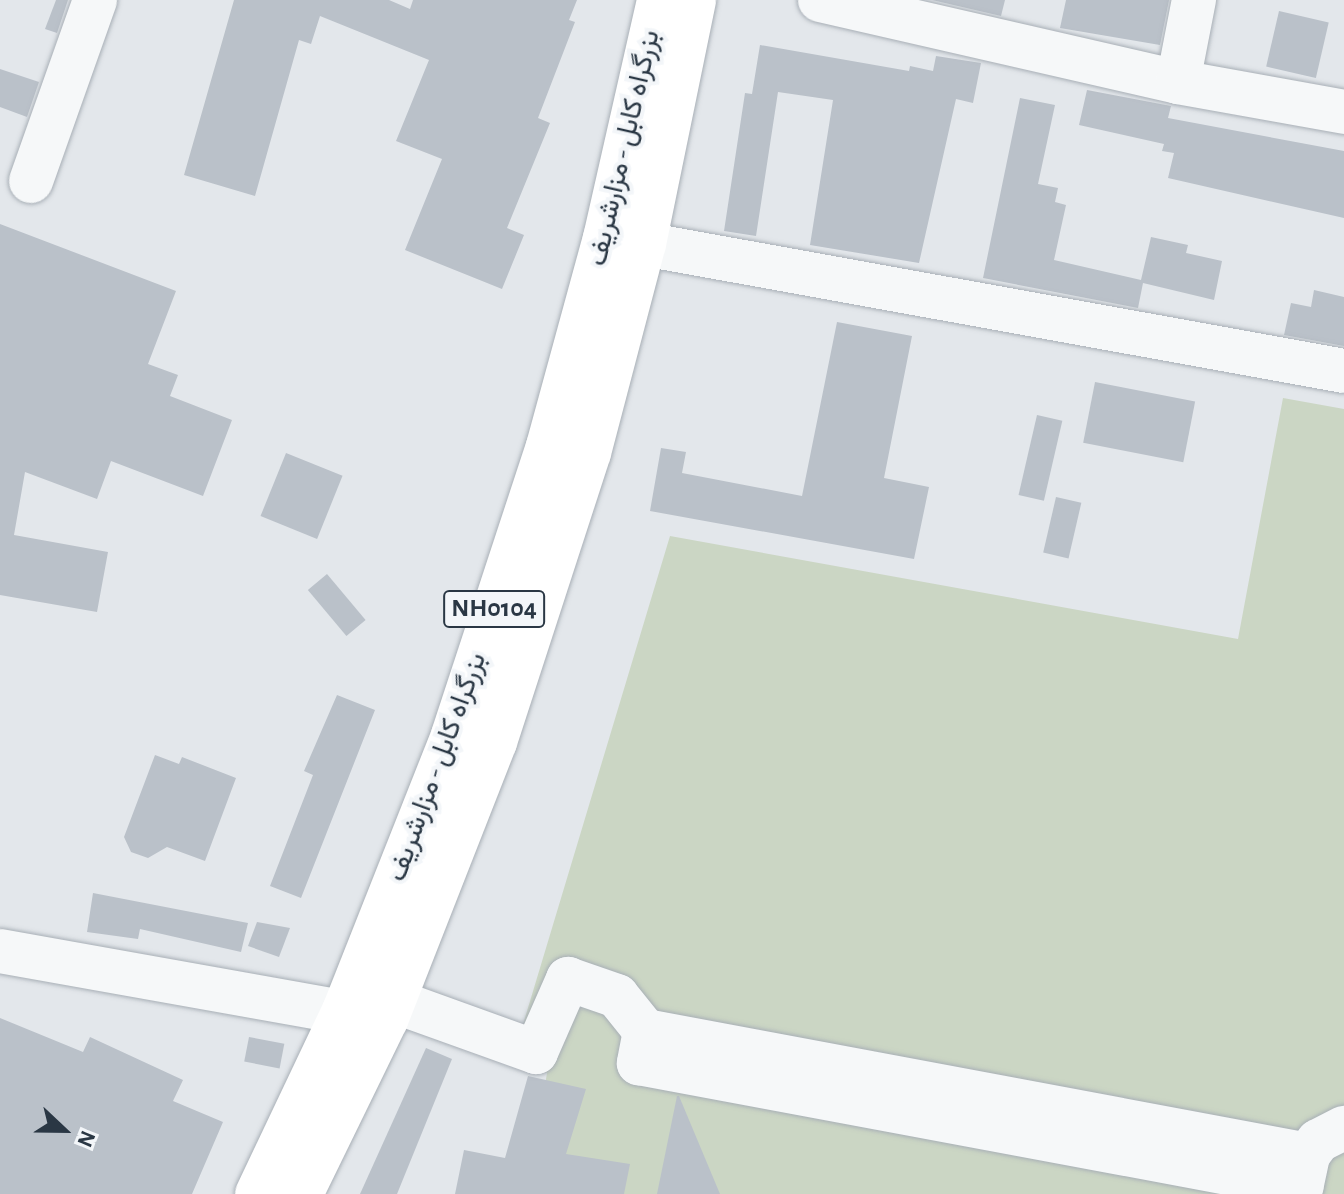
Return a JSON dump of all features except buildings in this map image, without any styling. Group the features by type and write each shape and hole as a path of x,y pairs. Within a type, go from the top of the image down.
{"highway":[{"name":"بزرگراه کابل - مزارشریف","path":"257,1194 344,1011 453,735 548,446 605,238 659,0"},
{"name":"بزرگراه کابل - مزارشریف","path":"301,1194 390,1011 495,742 589,453 644,244 694,0"}],"street":[{"path":"31,181 95,0"},
{"path":"820,0 1178,82 1344,112"},
{"path":"1178,82 1194,0"},
{"path":"644,244 1344,371"},
{"path":"0,951 344,1011 390,1011 536,1052 568,979 617,996 645,1031 639,1063 1305,1179 1318,1141 1344,1128"}],"green space":[{"path":"1283,398 1344,409 1344,1194 527,1194 547,1073 512,1061 670,536 1238,639"}]}
